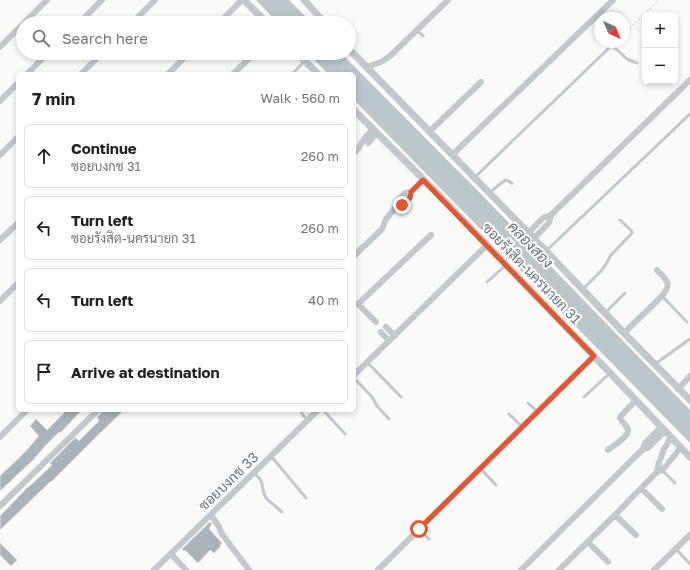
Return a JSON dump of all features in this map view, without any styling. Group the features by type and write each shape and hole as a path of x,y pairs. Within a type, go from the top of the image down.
{"street":[{"path":"32,16 47,0"},
{"path":"86,16 102,0"},
{"path":"139,16 155,0"},
{"path":"226,16 243,0 259,16"},
{"path":"366,67 381,62 385,59 448,0"},
{"path":"452,155 613,0"},
{"path":"306,1 319,16"},
{"path":"0,47 16,32"},
{"path":"356,56 690,400"},
{"path":"29,72 41,60"},
{"path":"83,72 95,60"},
{"path":"170,72 182,60"},
{"path":"235,72 247,60"},
{"path":"305,61 316,72"},
{"path":"528,233 543,218 551,215 690,80"},
{"path":"430,131 481,82"},
{"path":"0,101 16,85"},
{"name":"ซอยรังสิต-นครนายก 31","path":"356,112 487,245 690,457"},
{"path":"356,151 375,131"},
{"path":"0,155 16,139"},
{"path":"356,254 382,229 386,219 397,206 398,200 405,193 411,192 423,180"},
{"path":"534,238 549,223 551,215"},
{"path":"0,240 16,224"},
{"path":"395,336 380,326 356,306 431,235"},
{"path":"356,373 487,245"},
{"path":"624,333 666,292 668,283 656,270"},
{"path":"0,301 16,285"},
{"path":"380,326 389,341"},
{"path":"378,570 594,356"},
{"path":"678,389 690,376"},
{"path":"608,450 628,433 628,430 621,421 620,417 636,400"},
{"path":"0,437 25,412"},
{"path":"0,506 96,412"},
{"name":"ซอยบงกช 33","path":"154,570 316,412"},
{"path":"521,570 643,449 648,448 663,429"},
{"path":"663,463 671,437"},
{"path":"561,569 642,488 663,463 681,447"},
{"path":"642,488 662,509"},
{"path":"211,515 218,524 224,538 249,570"},
{"path":"615,515 636,535"},
{"path":"654,570 690,535"},
{"path":"588,542 608,562"},
{"path":"171,554 186,570"}],"lane":[{"path":"417,30 423,36"},
{"path":"474,178 611,46 627,59 637,63"},
{"path":"294,72 305,61"},
{"path":"546,251 690,114"},
{"path":"489,193 506,180 512,183"},
{"path":"582,289 601,271 611,255 632,234 631,230 620,220"},
{"path":"487,282 506,265"},
{"path":"605,313 625,293"},
{"path":"662,296 687,322"},
{"path":"655,364 690,339"},
{"path":"367,362 401,397"},
{"path":"584,397 610,373"},
{"path":"356,380 372,397 377,406 389,419"},
{"path":"528,403 538,412"},
{"path":"301,412 307,420"},
{"path":"325,412 345,434"},
{"path":"509,414 522,427"},
{"path":"270,456 306,498"},
{"path":"663,463 675,482"},
{"path":"480,468 496,484"},
{"path":"254,473 260,479 267,499 282,512"},
{"path":"419,529 429,539"},
{"path":"676,549 690,564"}],"path":[{"path":"630,28 659,0"},
{"path":"440,191 461,170"}],"shaded area":[{"path":"256,0 289,0 305,16 271,16"},
{"path":"315,60 348,60 479,192 690,410 690,443 356,102 356,72 326,72"}],"building":[{"path":"65,412 80,412 0,491 0,476 39,436 30,426 36,419 47,430"},
{"path":"102,412 122,412 0,530 0,516 52,465 50,463 73,440 76,438 79,441 99,421 97,417"},
{"path":"210,522 212,524 209,529 222,543 214,553 210,550 198,563 185,550 184,551 182,549"},
{"path":"0,543 17,560 11,566 0,555"}],"route":[{"path":"402,205 410,198 411,192 423,180 594,356 419,529"}],"water label":[{"name":"คลองสอง","path":"531,244"}]}
